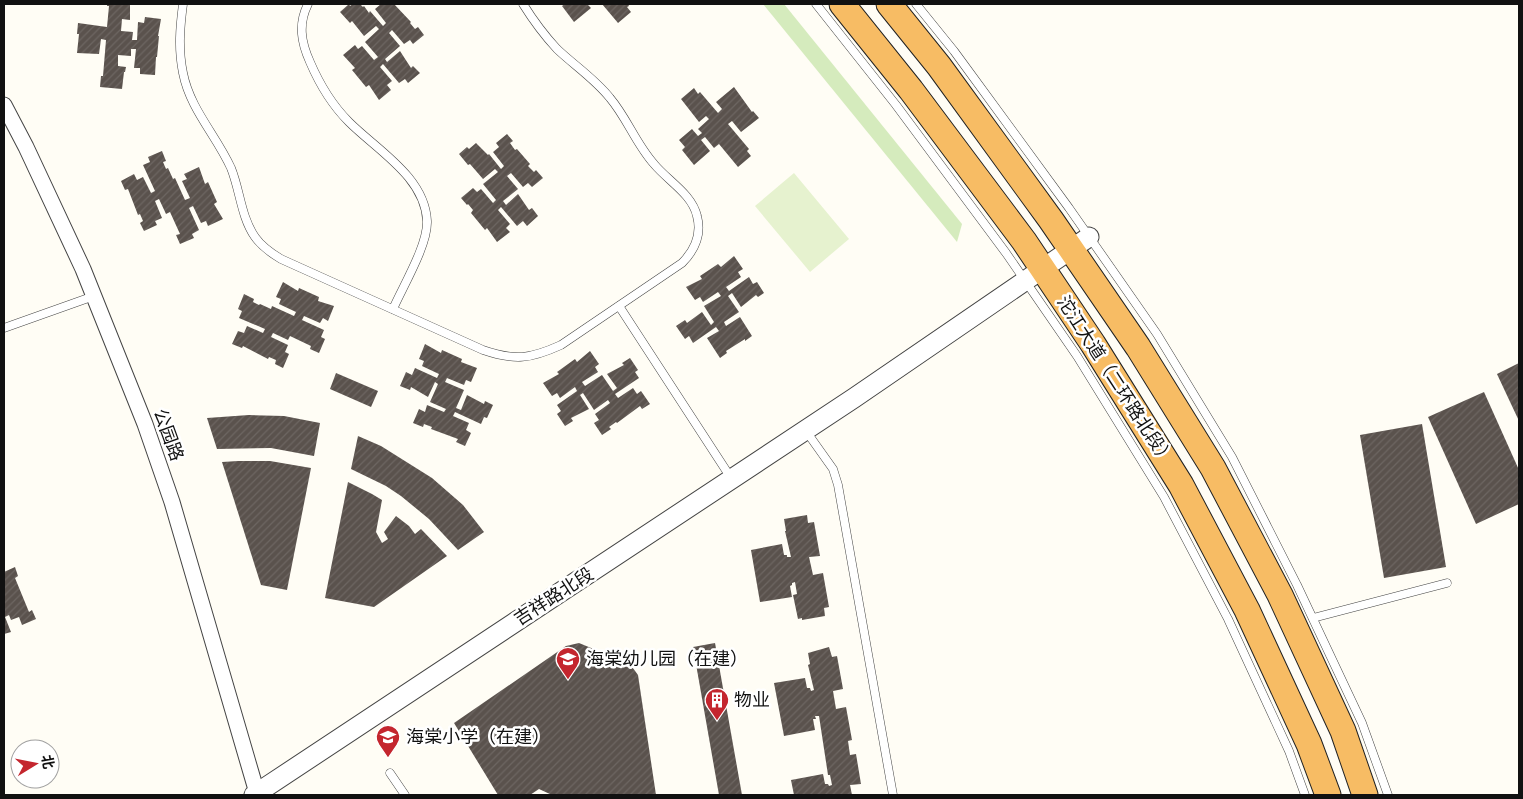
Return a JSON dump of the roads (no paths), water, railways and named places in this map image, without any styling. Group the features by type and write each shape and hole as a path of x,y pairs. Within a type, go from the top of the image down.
{"highway":[{"name":"沱江大道（二环路北段）","path":"842,4 917,98 1024,242 1034,275 1094,344 1181,485 1247,610 1309,744 1328,795"},
{"name":"沱江大道（二环路北段）","path":"889,4 1080,243 1138,347 1213,468 1280,595 1343,731 1365,795"}],"street":[{"name":"公园路","path":"4,105 26,147 83,269 138,407 172,502 261,792"},
{"name":"吉祥路北段","path":"261,792 854,398 1080,243"}],"lane":[{"path":"183,4 179,37 180,55 188,92 230,168 247,222 254,237 266,249 281,259 483,350 517,358 546,352 560,345 682,264 691,254 697,242 699,229 697,215 692,202 653,163 610,98 547,38 523,4"},
{"path":"308,4 302,14 302,42 314,72 329,98 348,121 405,174 418,190 424,204 427,221 425,240 393,309"},
{"path":"816,4 1034,275 1077,356 1164,497 1228,620 1289,751 1305,795"},
{"path":"916,4 954,51 1080,243 1157,334 1232,457 1313,618 1362,723 1388,795"},
{"path":"4,328 94,296"},
{"path":"619,306 732,478"},
{"path":"806,430 833,469 838,485 892,795"},
{"path":"1313,618 1447,583"},
{"path":"390,773 405,795"}],"place":[{"name":"海棠幼儿园（在建）","path":"568,680"},
{"name":"物业","path":"717,721"},
{"name":"海棠小学（在建）","path":"388,758"}]}
